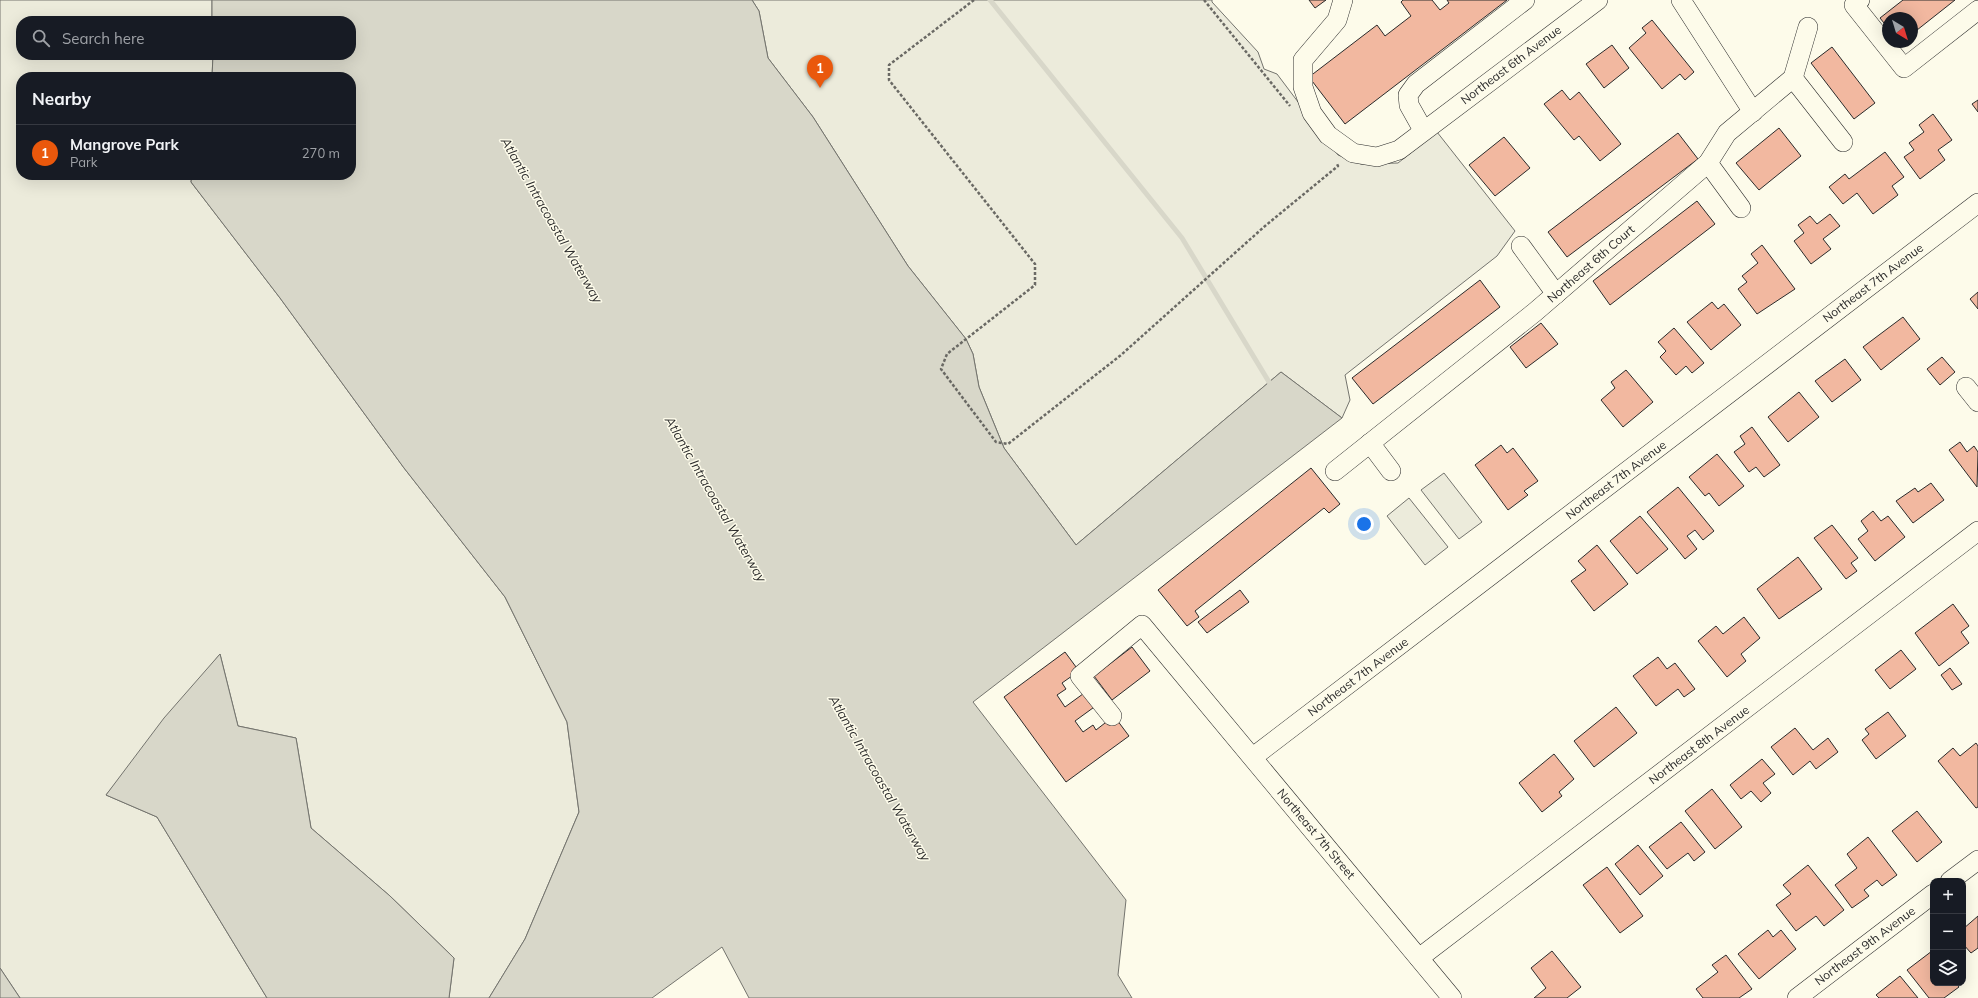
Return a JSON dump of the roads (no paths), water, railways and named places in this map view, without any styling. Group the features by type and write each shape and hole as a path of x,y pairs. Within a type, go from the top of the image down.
{"street":[{"name":"Northeast 6th Avenue","path":"1343,0 1337,20 1304,60 1303,87 1312,113 1328,135 1353,153 1377,157 1399,150 1423,130 1598,0"},
{"path":"1423,130 1409,105 1408,95 1416,84 1525,0"},
{"path":"1681,0 1753,112"},
{"path":"1860,0 1854,4 1904,68 1978,10"},
{"path":"1808,27 1793,78 1843,142"},
{"name":"Northeast 6th Court","path":"1335,471 1556,294 1708,163 1727,133 1793,78"},
{"path":"1708,163 1740,208"},
{"name":"Northeast 7th Avenue","path":"1253,757 1978,203"},
{"path":"1521,246 1556,294"},
{"path":"1966,387 1978,402"},
{"path":"1370,443 1391,471"},
{"name":"Northeast 8th Avenue","path":"1419,958 1978,531"},
{"name":"Northeast 7th Street","path":"1112,716 1080,676 1142,625 1452,998"},
{"path":"1954,878 1978,860"},
{"name":"Northeast 9th Avenue","path":"1797,998 1930,896"}],"water":[{"name":"Atlantic Intracoastal Waterway","path":"212,0 752,0 759,11 768,58 813,117 908,266 966,339 973,354 979,387 1004,448 1076,545 1281,372 1342,418 973,702 1126,900 1118,975 1132,998 749,998 722,947 652,998 489,998 525,939 579,812 567,722 505,597 404,468 280,298 191,182 191,180 356,180 356,72 212,72 213,60 356,60 356,16 212,16"},
{"path":"220,654 238,726 296,738 311,828 390,896 454,958 449,998 267,998 157,817 106,795 164,718"},
{"path":"0,968 20,998 0,998"}],"waterway":[{"path":"990,0 1182,238 1269,382"}],"place":[{"name":"Mangrove Park","path":"820,88"}]}
